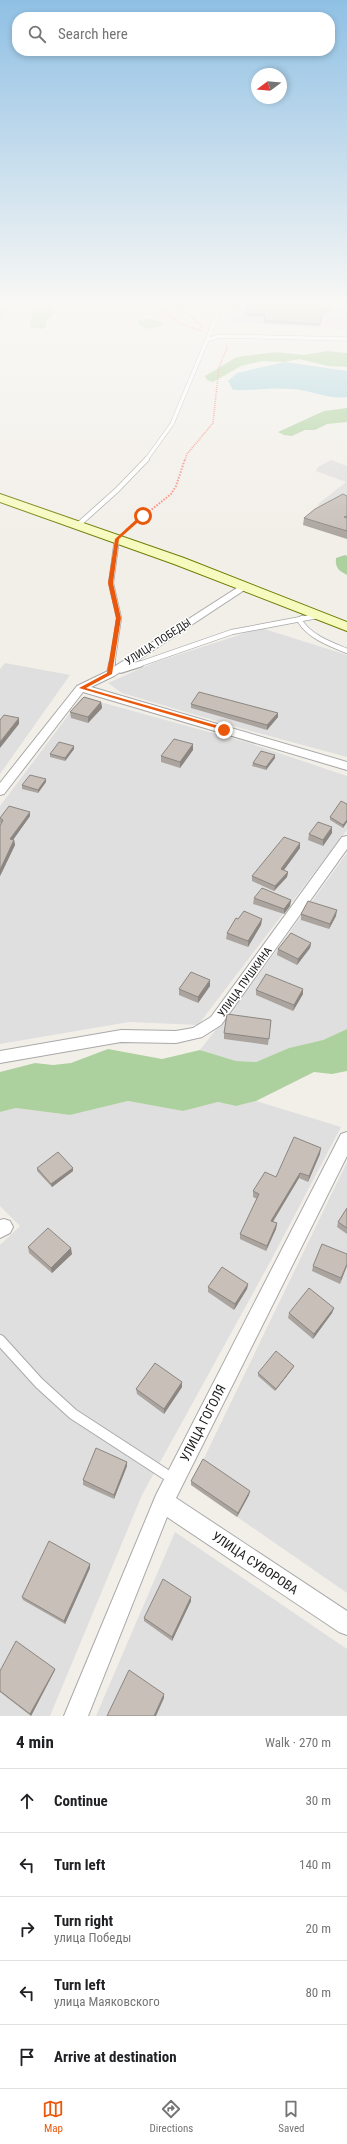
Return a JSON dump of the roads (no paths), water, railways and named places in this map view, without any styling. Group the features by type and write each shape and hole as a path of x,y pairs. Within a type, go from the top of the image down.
{"street":[{"path":"0,498 78,524 347,627"},
{"name":"УЛИЦА ПОБЕДЫ","path":"0,791 81,688 110,674 243,587"},
{"path":"81,688 347,766"},
{"name":"УЛИЦА ПУШКИНА","path":"0,1057 62,1045 121,1036 176,1037 197,1033 210,1025 216,1021 347,840"},
{"name":"УЛИЦА ГОГОЛЯ","path":"76,1716 163,1502 347,1139"},
{"name":"УЛИЦА СУВОРОВА","path":"163,1502 347,1624"}],"lane":[{"path":"78,524 116,491 153,452 172,424 189,382"},
{"path":"117,539 110,583 118,618 110,674 207,639 259,626 317,616"},
{"path":"302,618 300,623 305,628 327,643 347,651"},
{"path":"0,1340 39,1383 73,1414 174,1480"}],"water":[{"path":"229,382 347,382 347,397 340,398 299,390 233,390"}]}
